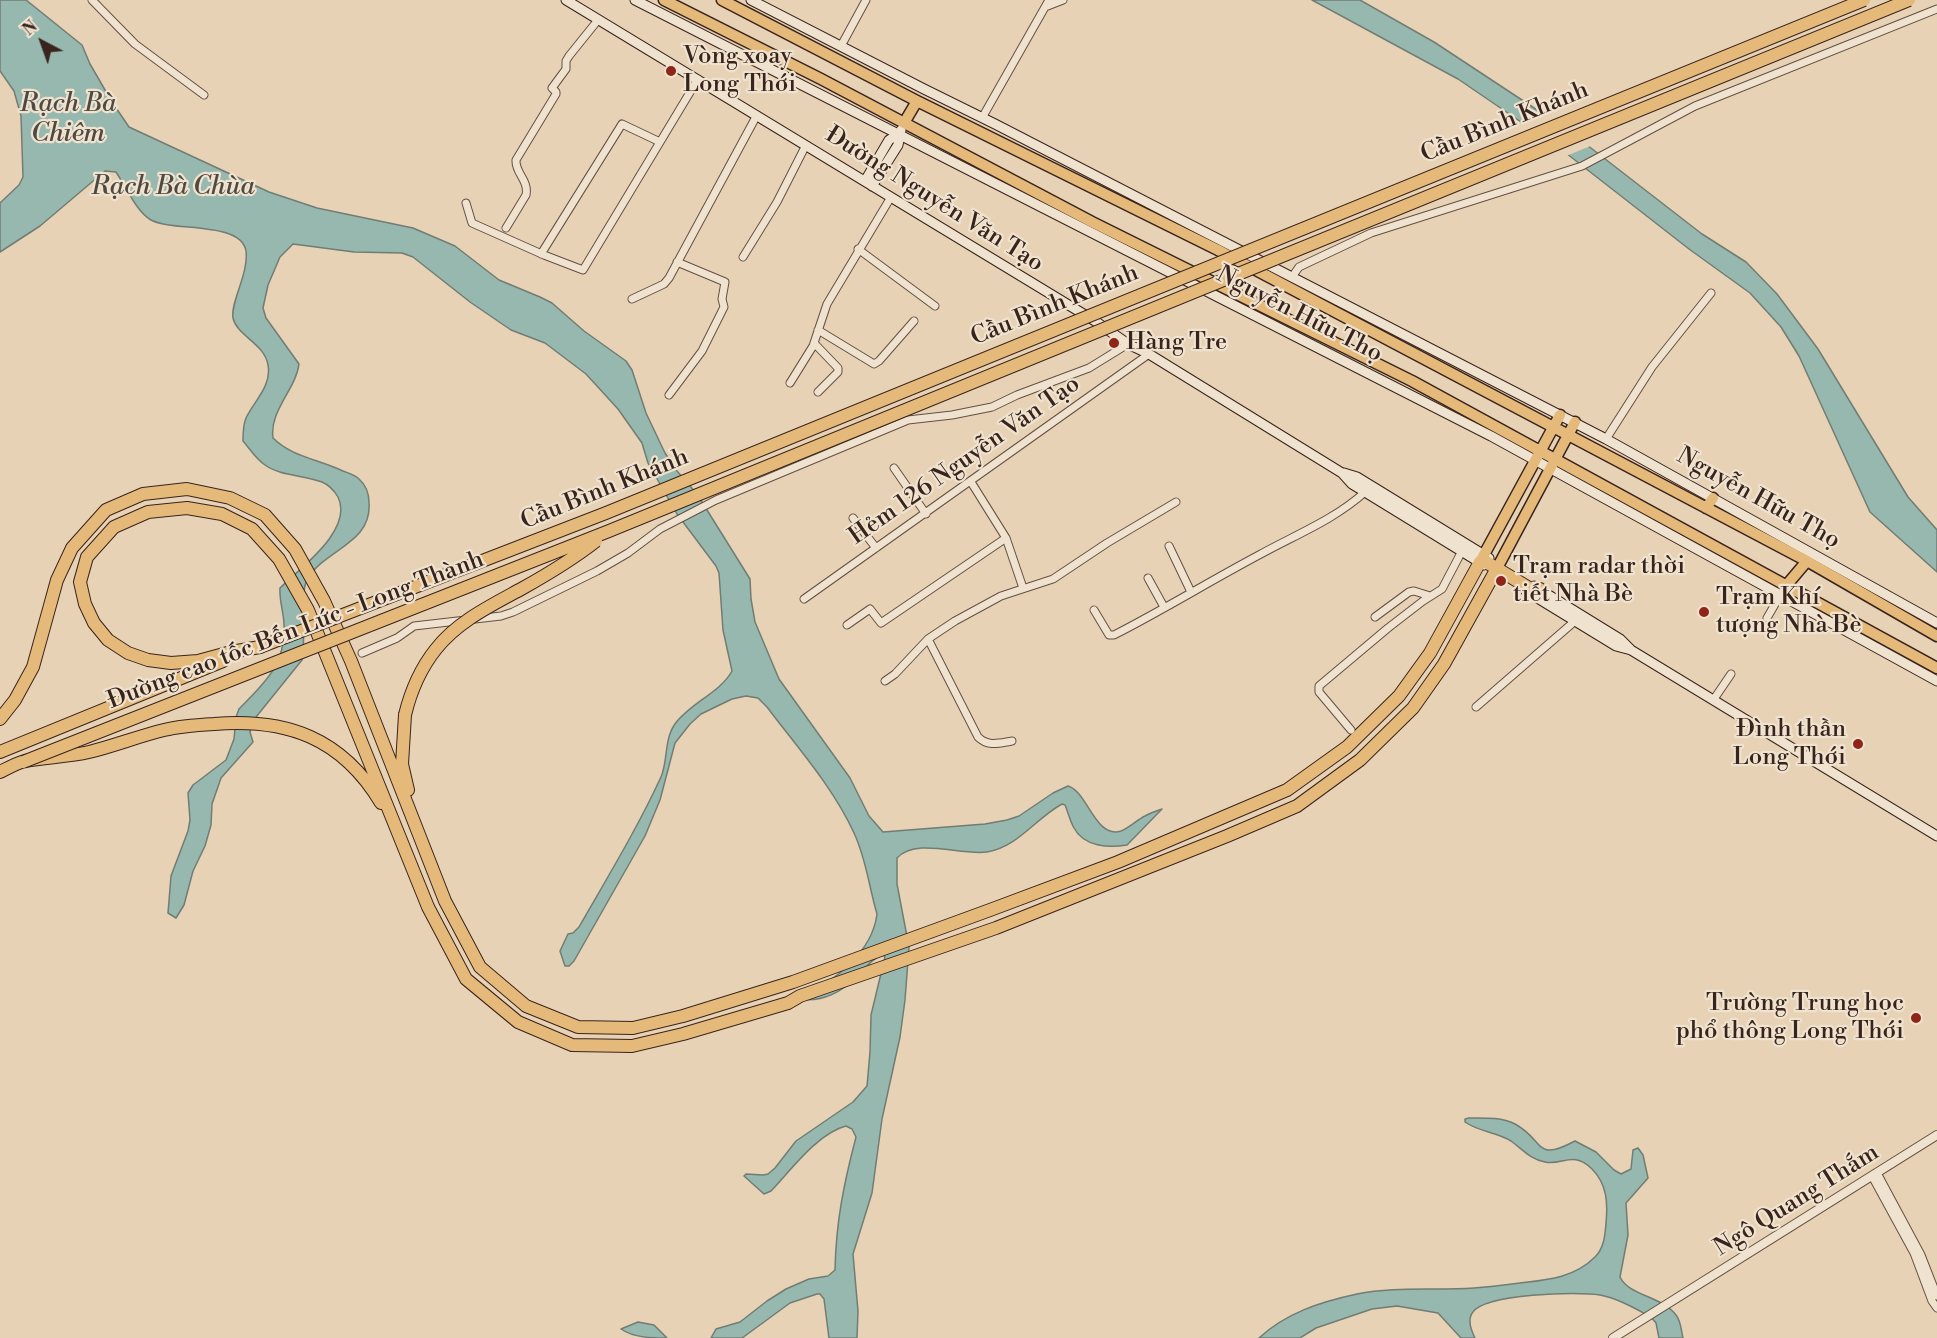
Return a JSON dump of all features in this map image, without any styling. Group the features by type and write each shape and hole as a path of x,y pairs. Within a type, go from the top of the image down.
{"highway":[{"name":"Cầu Bình Khánh","path":"260,647 606,513 1864,0"},
{"name":"Cầu Bình Khánh","path":"609,531 1910,0"},
{"path":"0,719 15,700 33,667 57,580 72,548 106,510 143,494 187,489 230,498 265,515 295,549 324,601 351,661 445,901 480,967 526,1006 578,1026 633,1028 683,1016 793,982 1118,862 1287,790 1347,747 1399,696 1430,653 1482,559 1534,591 1540,589"},
{"path":"260,647 198,661 171,663 148,660 128,653 108,640 94,623 85,604 80,582 87,557 114,527 148,512 187,508 222,514 252,529 279,559 308,610 429,907 466,979 518,1022 572,1045 632,1046 683,1034 788,1003 800,996 996,928 1207,845 1297,806 1360,760 1413,708 1444,664 1497,568"},
{"path":"415,824 402,764 405,715 418,677 437,647 482,610 573,559 609,531"},
{"name":"Đường cao tốc Bến Lức - Long Thành","path":"0,772 609,531"},
{"name":"Đường cao tốc Bến Lức - Long Thành","path":"0,752 260,647"},
{"path":"23,762 87,753 166,729 248,722 276,725 299,731 342,756 368,783 405,847"}],"main road":[{"name":"Đường Nguyễn Văn Tạo","path":"566,0 1095,321 1128,345 1149,354 1342,473 1352,484 1462,552 1482,559"},
{"name":"Nguyễn Hữu Thọ","path":"635,0 1394,386 1538,455"},
{"name":"Nguyễn Hữu Thọ","path":"664,0 804,70 1092,222 1412,381 1538,455 1830,617 1937,681"},
{"path":"722,0 917,101"},
{"path":"751,0 924,89 904,123 899,134 898,145 869,183"},
{"name":"Nguyễn Hữu Thọ","path":"924,89 1575,422 1713,498 1936,629"},
{"name":"Nguyễn Hữu Thọ","path":"917,101 1218,250 1936,629"},
{"path":"1482,559 1560,414"},
{"path":"1575,422 1497,568 1616,646 1630,650 1714,699 1772,737 1937,836"},
{"name":"Đường Nguyễn Văn Tạo","path":"1342,473 1357,477 1482,559"},
{"path":"1706,508 1713,498"},
{"path":"1783,591 1807,561"},
{"path":"1540,589 1620,639 1630,650"},
{"name":"Nguyễn Hữu Thọ","path":"1830,617 1937,668"}],"street":[{"path":"92,0 135,44 204,95"},
{"path":"841,46 866,0"},
{"path":"982,118 1047,3 1063,0"},
{"path":"1292,277 1299,267 1371,233 1582,166 1695,106 1937,9"},
{"path":"506,228 526,195 527,189 515,165 516,160 556,94 552,88 566,69 566,61 598,20"},
{"path":"466,203 472,223 583,270 698,79"},
{"path":"632,299 664,284 757,115"},
{"path":"542,254 622,123 660,142"},
{"path":"743,257 777,202 806,145"},
{"path":"790,383 814,343 827,304 891,197"},
{"path":"858,249 935,306"},
{"path":"669,395 702,351 724,307 722,299 725,282 677,262"},
{"path":"1606,439 1652,367 1711,293"},
{"path":"818,330 874,364 914,321"},
{"path":"814,343 838,369 838,372 818,392"},
{"path":"362,653 397,638 414,626 501,616 513,612 597,571 628,553 660,529 716,500 908,420 952,415 992,406 1089,368 1128,345"},
{"name":"Hẻm 126 Nguyễn Văn Tạo","path":"804,599 1149,354"},
{"path":"894,468 926,514"},
{"path":"971,482 1006,538 1023,588"},
{"path":"1094,610 1109,635 1118,633 1326,520 1349,506 1365,492"},
{"path":"885,681 895,674 928,639 978,606 1053,579 1107,543 1176,502"},
{"path":"852,518 876,548"},
{"path":"847,625 870,609 881,622 1006,538"},
{"path":"1169,546 1191,592"},
{"path":"1351,730 1319,692 1319,686 1363,648 1444,586 1462,552"},
{"path":"1148,578 1164,607"},
{"path":"1767,618 1783,591"},
{"path":"1375,617 1409,592 1430,596"},
{"path":"1476,707 1575,621"},
{"path":"928,639 978,737 985,743 992,744 1012,741"},
{"path":"1714,699 1731,674"},
{"name":"Ngô Quang Thắm","path":"1613,1338 1937,1135"},
{"path":"1874,1175 1921,1255 1937,1296"},
{"path":"1874,1175 1914,1253 1932,1301 1937,1308"}],"water":[{"name":"Rạch Bà Chùa","path":"0,0 26,0 82,45 90,64 129,127 269,192 317,208 413,228 455,246 499,280 552,303 584,331 626,361 632,370 646,413 665,453 697,494 750,579 755,622 779,679 850,778 869,816 883,832 985,824 1007,820 1019,816 1053,793 1068,786 1081,797 1098,822 1112,832 1124,830 1147,815 1162,809 1127,845 1105,846 1090,843 1078,834 1065,805 1062,804 1017,838 998,849 976,853 915,849 897,858 897,884 909,947 905,1000 900,1037 882,1119 872,1193 853,1254 858,1311 857,1338 829,1338 824,1299 817,1294 790,1303 742,1338 711,1338 716,1329 740,1322 786,1289 809,1279 828,1276 835,1270 841,1202 856,1137 852,1129 846,1126 825,1136 771,1191 764,1194 744,1176 746,1174 768,1174 796,1141 853,1102 867,1086 871,1015 885,957 883,955 875,959 852,981 832,995 808,1000 800,999 838,975 849,965 868,942 874,928 877,914 858,843 825,783 767,707 758,698 746,696 732,699 701,714 675,743 660,800 645,836 574,961 569,966 565,966 560,951 568,934 573,933 579,927 652,796 663,771 668,743 675,724 720,686 732,671 723,630 719,573 677,514 648,463 642,443 618,409 586,374 545,343 511,330 470,302 413,257 402,253 354,252 293,244 280,257 268,285 263,308 266,318 299,364 275,419 273,438 297,454 357,478 364,484 368,493 368,517 356,537 316,568 308,578 303,605 302,660 252,722 250,732 253,742 221,778 212,804 211,825 205,846 193,871 184,905 176,918 168,913 171,876 190,820 188,793 193,785 226,760 234,739 239,709 265,682 281,651 284,625 280,588 311,559 332,535 341,510 338,497 327,485 271,469 259,460 243,441 246,418 265,387 269,373 262,351 240,330 233,318 234,304 245,269 246,251 241,242 232,235 220,231 161,224 151,220 136,205 116,172 105,171 40,226 0,252 0,203 19,185 23,177 21,116 14,91 0,71"},
{"path":"1312,0 1360,0 1434,42 1569,131 1702,234 1746,262 1777,294 1818,349 1908,497 1937,530 1937,572 1870,512 1799,356 1781,327 1750,293 1689,249 1562,150 1458,79"},
{"path":"1492,1118 1515,1124 1525,1130 1546,1150 1553,1150 1575,1141 1596,1152 1621,1174 1631,1169 1633,1150 1638,1148 1643,1155 1648,1178 1626,1203 1628,1235 1620,1277 1631,1288 1670,1309 1679,1320 1683,1338 1659,1338 1656,1323 1651,1317 1620,1301 1606,1296 1573,1293 1533,1295 1495,1301 1481,1306 1473,1312 1470,1318 1475,1338 1461,1338 1438,1313 1397,1306 1372,1309 1316,1328 1300,1338 1259,1338 1292,1315 1343,1297 1386,1290 1474,1288 1540,1281 1569,1274 1595,1257 1604,1242 1607,1208 1604,1187 1592,1169 1579,1160 1551,1163 1535,1159 1506,1138 1465,1122 1465,1119"},
{"path":"638,1322 654,1325 667,1338 637,1336 621,1329"}],"pier":[{"path":"1546,112 1593,145 1566,156 1518,124"}],"place":[{"name":"Vòng xoay Long Thới","path":"671,71"},
{"name":"Hàng Tre","path":"1114,343"},
{"name":"Trạm radar thời tiết Nhà Bè","path":"1501,581"},
{"name":"Trạm Khí tượng Nhà Bè","path":"1704,612"},
{"name":"Đình thần Long Thới","path":"1858,744"},
{"name":"Trường Trung học phổ thông Long Thới","path":"1916,1018"}],"water label":[{"name":"Rạch Bà Chiêm","path":"68,120"}]}
